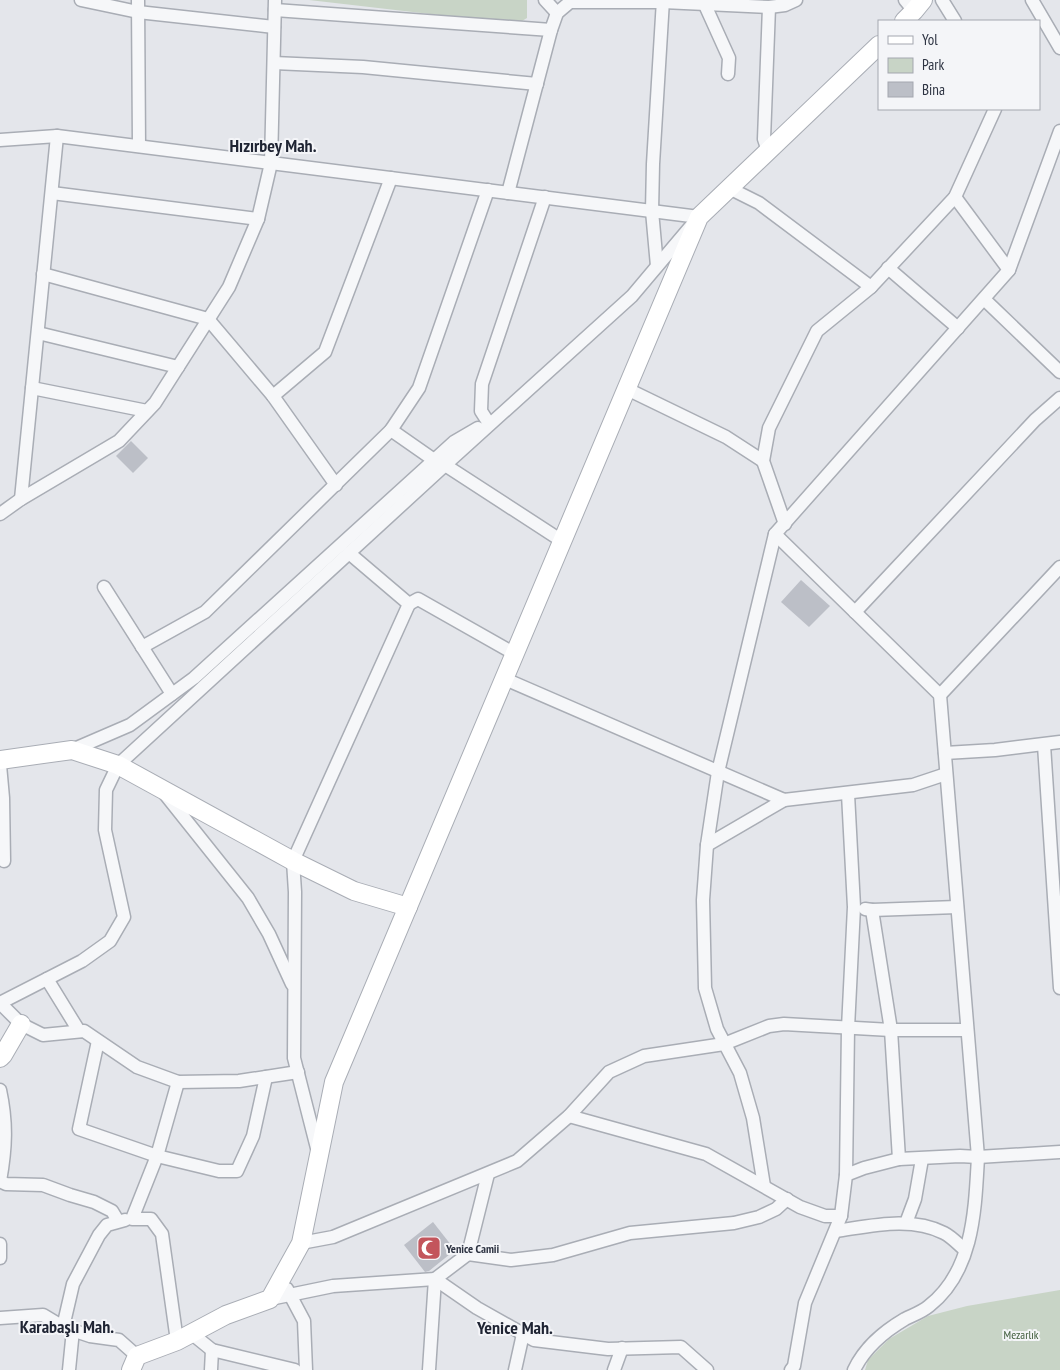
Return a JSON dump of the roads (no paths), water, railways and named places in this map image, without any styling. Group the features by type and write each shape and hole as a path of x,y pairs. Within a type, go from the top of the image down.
{"street":[{"path":"81,0 138,6 274,28"},
{"path":"545,0 556,13"},
{"path":"508,192 556,13 570,2 663,1 705,5 769,7 785,5 796,0"},
{"path":"1032,0 1060,48"},
{"path":"657,266 652,211 652,164 663,1"},
{"path":"946,2 954,20"},
{"path":"0,514 21,499 119,441 155,403 229,288 258,219 272,163 275,5 551,30"},
{"path":"705,5 728,58 728,74"},
{"path":"138,6 138,146"},
{"path":"768,151 764,138 769,7"},
{"path":"0,760 72,750 130,725 194,678 439,462 503,412 632,296 699,217 878,46"},
{"path":"274,63 364,67 537,84"},
{"path":"785,524 763,461 769,428 817,331 871,287 955,197 994,110"},
{"path":"764,1186 751,1109 740,1073 724,1044 710,1010 705,988 703,900 707,845 718,772 775,534 1009,270 1060,131"},
{"path":"0,140 57,136 699,217"},
{"path":"21,499 57,136"},
{"path":"272,396 325,352 391,178"},
{"path":"729,188 759,203 871,287"},
{"path":"142,647 205,612 392,430 419,388 488,190"},
{"path":"52,193 258,219"},
{"path":"488,422 481,411 482,384 545,197"},
{"path":"955,197 1009,270"},
{"path":"270,1300 301,1243 334,1082 699,217"},
{"path":"888,268 958,328"},
{"path":"44,274 208,319 272,396 336,484"},
{"path":"984,298 1060,372"},
{"path":"38,333 178,367"},
{"path":"32,388 148,411"},
{"path":"627,388 726,437 763,461"},
{"path":"855,612 1035,420 1059,401"},
{"path":"298,1072 239,1081 178,1082 136,1067 84,1031 43,1035 21,1024 0,1003 82,961 110,941 124,917 105,830 106,790 118,764 349,553 439,462 454,442 503,412"},
{"path":"392,430 562,541"},
{"path":"775,534 940,695 966,1030 978,1157 976,1200 963,1262 948,1287 928,1307 904,1320 876,1340 861,1356 854,1370"},
{"path":"349,553 409,604"},
{"path":"940,695 1060,566"},
{"path":"104,588 172,694"},
{"path":"319,1155 294,1058 295,892 293,861 409,604 418,599 515,654"},
{"path":"504,679 784,800"},
{"path":"945,753 1060,742"},
{"path":"1044,745 1060,988"},
{"path":"72,750 118,764 293,861 354,891 408,907"},
{"path":"0,765 3,798 4,861"},
{"path":"707,845 784,800 913,786 946,774"},
{"path":"161,788 248,898 268,934 294,989"},
{"path":"791,1370 794,1366 805,1303 842,1216 846,1175 848,1028 854,907 848,794"},
{"path":"854,907 872,910 957,907"},
{"path":"872,910 891,1030 900,1160"},
{"path":"47,979 78,1032"},
{"path":"0,1058 21,1024"},
{"path":"301,1243 333,1237 517,1161 568,1116 609,1072 644,1056 724,1044 769,1026 784,1024 891,1030 966,1030"},
{"path":"98,1041 79,1129 157,1156 219,1171 237,1171 253,1136 266,1077"},
{"path":"132,1219 157,1156 178,1082"},
{"path":"0,1090 6,1152 0,1181 6,1184 43,1185 70,1196 94,1202 112,1211 118,1221"},
{"path":"568,1116 706,1154 800,1207 825,1216 842,1216"},
{"path":"846,1175 864,1168 900,1160 1060,1152"},
{"path":"906,1223 915,1199 922,1159"},
{"path":"0,1318 43,1316 68,1329 90,1336 119,1340 134,1363 226,1315 290,1294 333,1286 435,1279 468,1254 488,1174"},
{"path":"468,1254 511,1260 553,1256 630,1232 734,1223 776,1209 787,1199"},
{"path":"69,1370 68,1329 73,1284 99,1235 107,1225 118,1221 151,1219 162,1234 184,1337"},
{"path":"836,1231 906,1223 927,1226 945,1234 966,1250"},
{"path":"0,1244 0,1258"},
{"path":"282,1278 304,1321 306,1370"},
{"path":"435,1279 477,1308 534,1340 608,1349 681,1347 707,1370"},
{"path":"429,1370 435,1279"},
{"path":"515,1370 523,1334"},
{"path":"184,1337 212,1350 295,1370"},
{"path":"614,1370 622,1348"},
{"path":"212,1350 212,1370"}],"place":[{"name":"Yenice Camii","path":"429,1248"}],"district":[{"name":"Hızırbey Mah.","path":"273,145"},
{"name":"Karabaşlı Mah.","path":"67,1326"},
{"name":"Yenice Mah.","path":"515,1327"}],"park label":[{"name":"Mezarlık","path":"1021,1334"}]}
